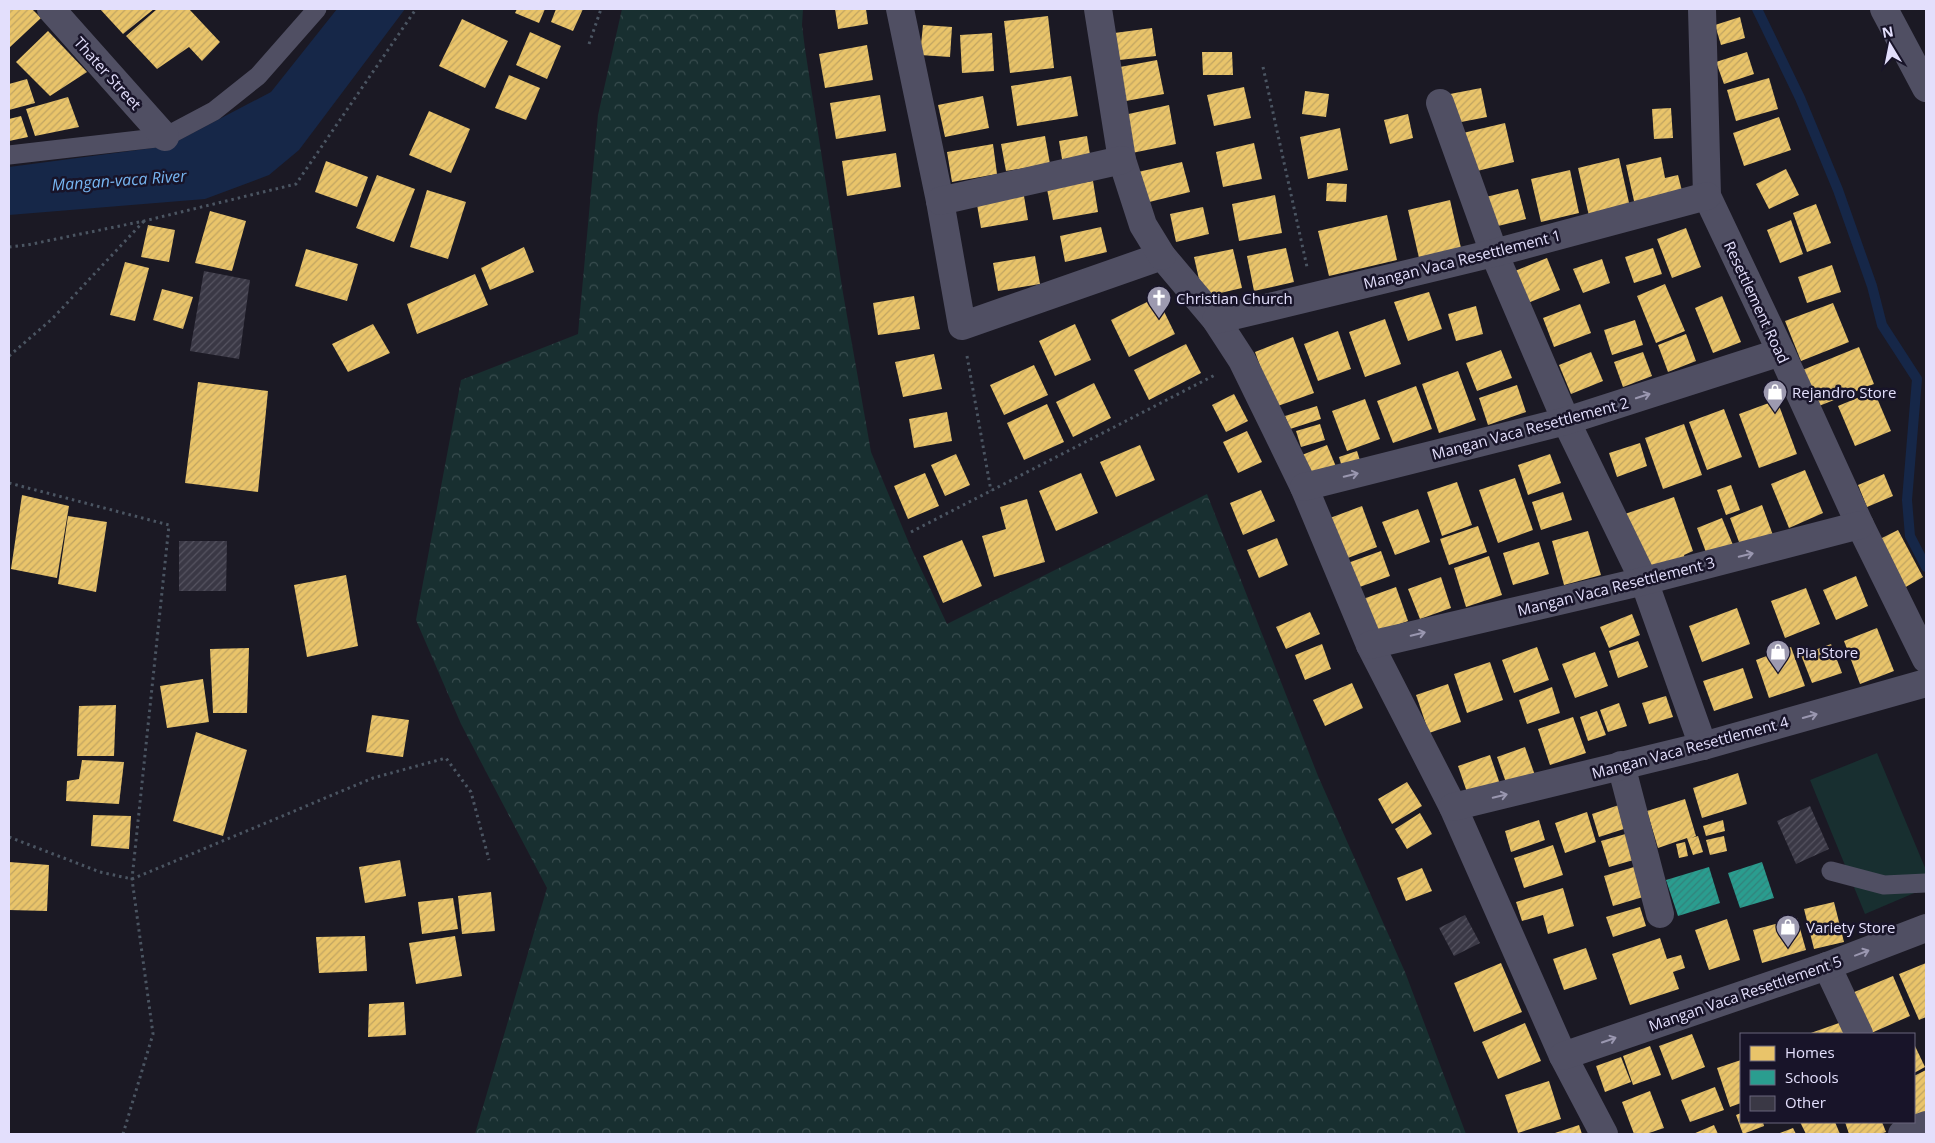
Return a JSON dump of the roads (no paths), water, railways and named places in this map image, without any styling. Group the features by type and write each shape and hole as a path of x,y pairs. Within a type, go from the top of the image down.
{"street":[{"name":"Thater Street","path":"50,9 165,137"},
{"path":"900,9 940,200 962,326 1162,256"},
{"path":"1098,9 1122,160 1143,225 1162,256 1216,320 1242,360 1304,488 1370,645 1453,807 1563,1056 1604,1134"},
{"name":"Resettlement Road","path":"1702,9 1707,196 1860,525 1926,659"},
{"path":"1884,9 1926,88"},
{"path":"1440,103 1494,253 1566,421 1644,581 1703,746"},
{"path":"940,200 1122,160"},
{"name":"Mangan Vaca Resettlement 1","path":"1216,320 1494,253 1707,196"},
{"name":"Mangan Vaca Resettlement 2","path":"1304,488 1566,421 1781,352"},
{"name":"Mangan Vaca Resettlement 3","path":"1370,645 1644,581 1860,525"},
{"name":"Mangan Vaca Resettlement 4","path":"1453,807 1703,746 1926,683"},
{"path":"1621,766 1660,914"},
{"name":"Mangan Vaca Resettlement 5","path":"1563,1056 1827,966 1926,928"},
{"path":"1827,966 1859,1033"}],"lane":[{"path":"9,155 165,137 214,111 258,76 317,9"},
{"path":"1831,872 1884,885 1926,883"}],"water":[{"name":"Mangan-vaca River","path":"337,9 405,9 299,150 269,175 205,199 9,215 9,167 168,146 271,92"}],"waterway":[{"path":"1757,9 1800,98 1838,190 1872,286 1882,325 1917,379 1907,500 1910,536 1926,567"}],"place":[{"name":"Christian Church","path":"1159,319"},
{"name":"Rejandro Store","path":"1775,413"},
{"name":"Pia Store","path":"1778,673"},
{"name":"Variety Store","path":"1788,948"}]}
